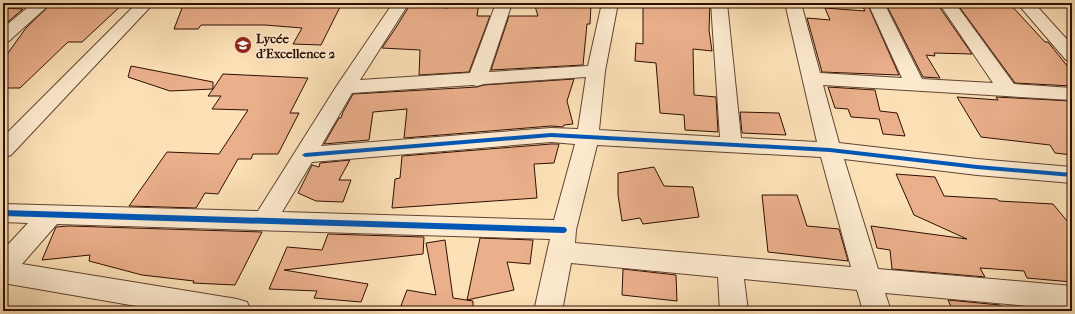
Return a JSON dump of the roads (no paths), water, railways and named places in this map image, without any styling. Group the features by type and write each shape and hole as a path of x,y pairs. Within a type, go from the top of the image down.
{"street":[{"path":"6,32 43,3"},
{"path":"4,149 146,3"},
{"path":"266,220 346,87 401,3"},
{"path":"477,80 504,3"},
{"path":"548,311 562,241 588,136 596,71 610,3"},
{"path":"719,3 732,144"},
{"path":"793,3 830,150 877,311"},
{"path":"876,3 915,84"},
{"path":"947,3 1008,90"},
{"path":"1025,3 1072,56"},
{"path":"346,87 477,80 596,71"},
{"path":"812,78 1072,94"},
{"path":"305,155 551,135 830,150 977,167 1072,175"},
{"path":"3,212 266,220 562,241 730,267 868,279 1014,302 1072,298"},
{"path":"3,267 52,214"},
{"path":"730,267 734,311"},
{"path":"3,272 237,311"}],"place":[{"name":"Lycée d'Excellence 2","path":"243,45"}]}
